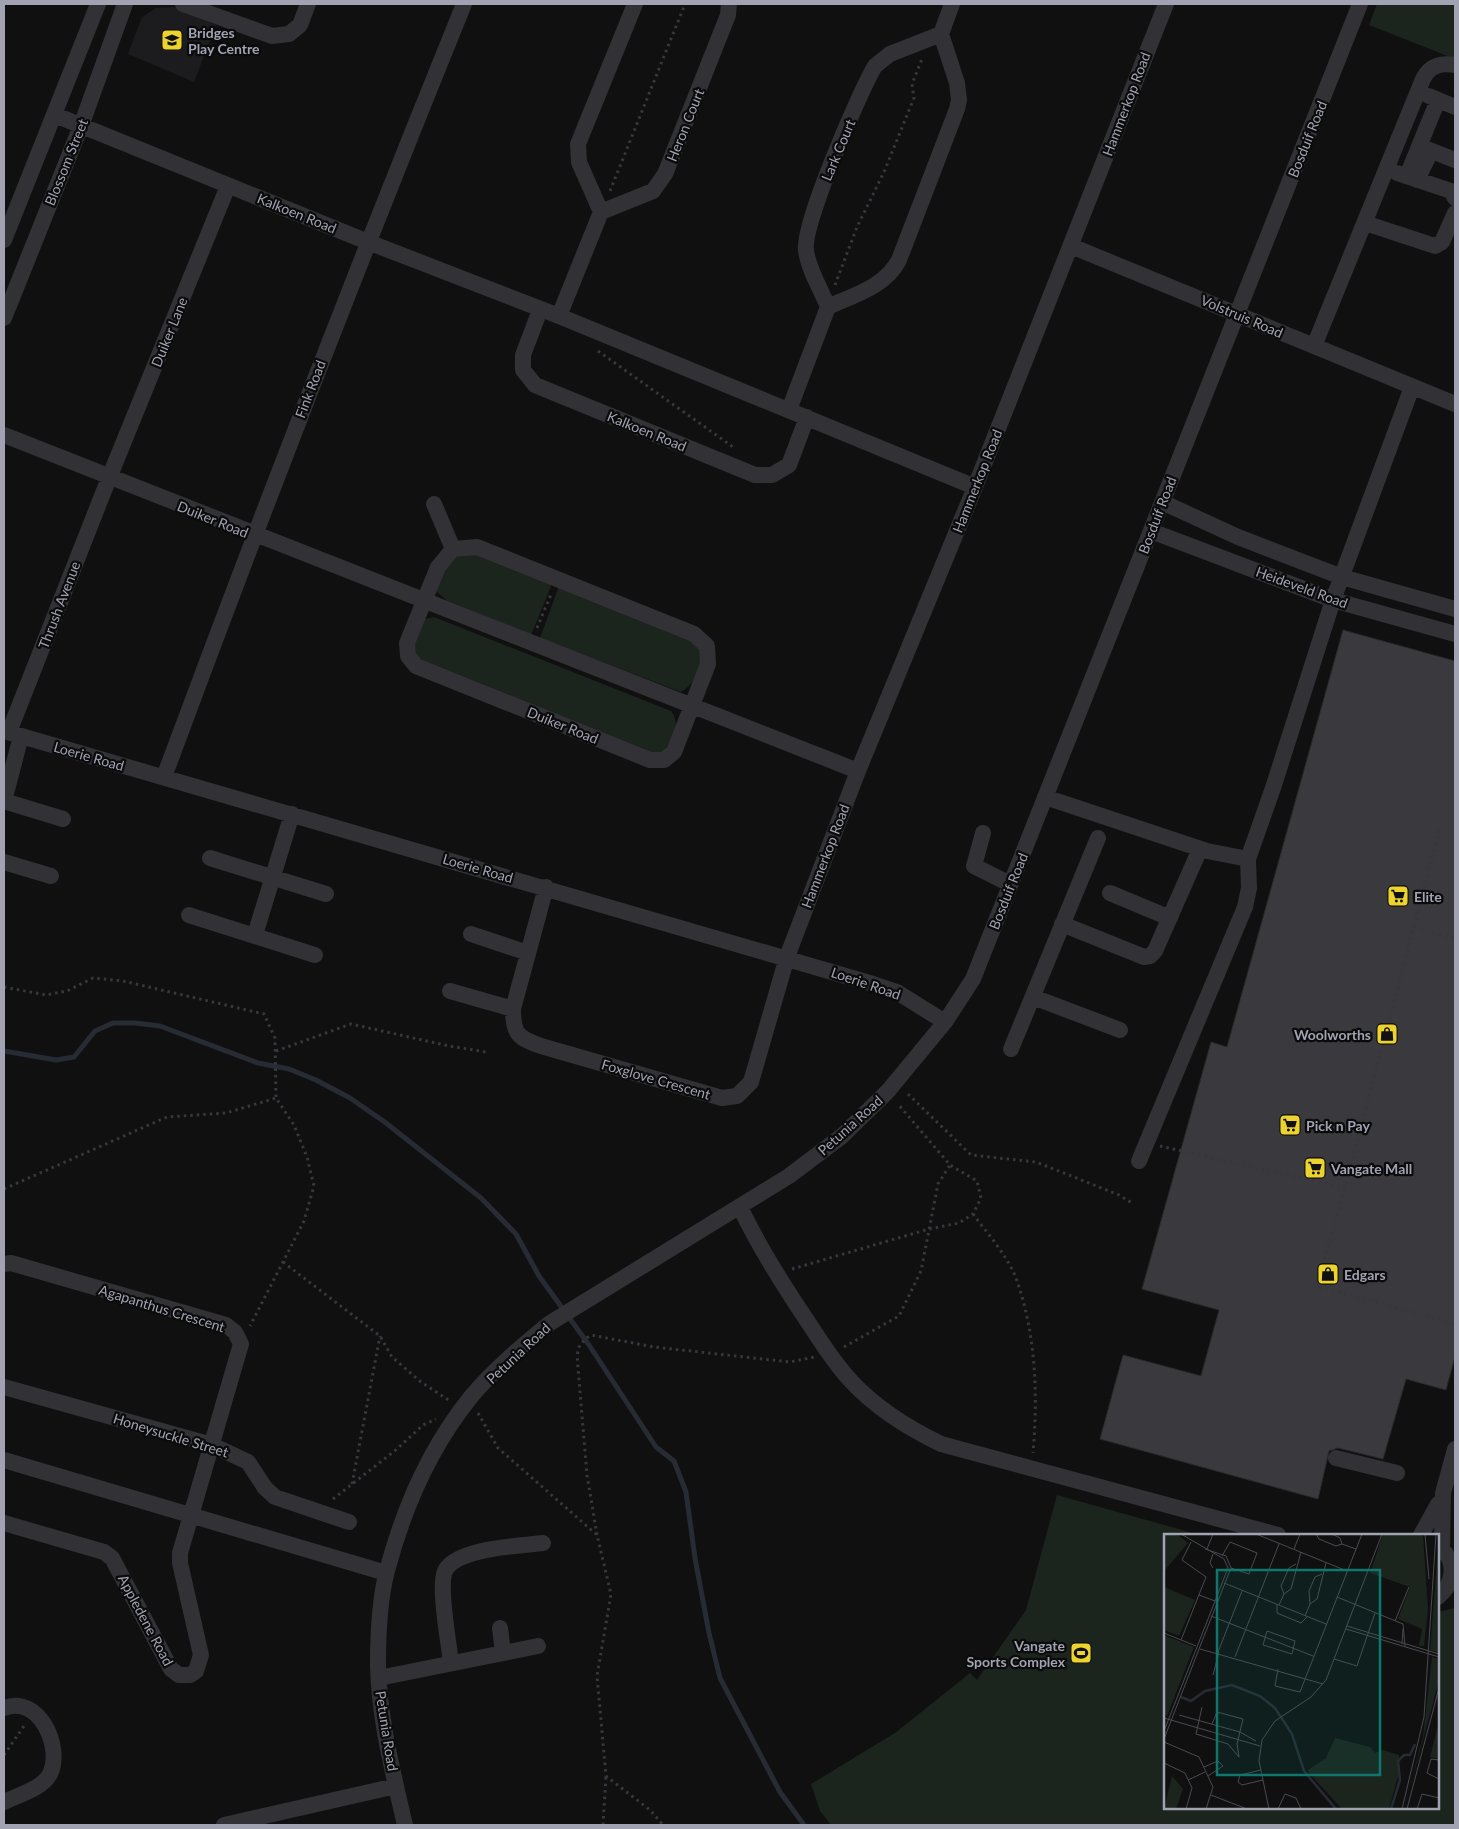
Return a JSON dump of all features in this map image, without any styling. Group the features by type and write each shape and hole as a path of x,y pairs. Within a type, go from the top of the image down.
{"street":[{"name":"Blossom Street","path":"4,240 98,4"},
{"name":"Blossom Street","path":"4,318 81,126 125,4"},
{"path":"183,4 272,36 289,34 300,24 308,4"},
{"name":"Fink Road","path":"164,777 254,535 368,242 464,4"},
{"path":"559,316 601,212 579,162 578,144 635,4"},
{"name":"Heron Court","path":"601,212 653,191 665,174 728,15 729,4"},
{"path":"788,410 828,307 881,281 892,272 899,260 959,100 957,83 941,34 952,4"},
{"name":"Bosduif Road","path":"945,1022 973,979 1360,4"},
{"name":"Hammerkop Road","path":"787,958 858,771 1071,246 1160,5"},
{"path":"88,32 113,40"},
{"name":"Lark Court","path":"828,307 808,258 805,244 808,227 826,178 875,66 890,54 906,46 941,34"},
{"path":"1314,346 1426,74 1432,67 1444,64 1455,65"},
{"path":"1418,90 1455,107"},
{"path":"1438,100 1425,149 1407,177 1451,191 1455,198"},
{"name":"Kalkoen Road","path":"55,115 368,242 559,316 975,486"},
{"path":"1425,149 1455,160"},
{"name":"Duiker Lane","path":"109,478 228,186"},
{"path":"1365,223 1435,246 1442,242 1455,213"},
{"name":"Volstruis Road","path":"1071,246 1455,404"},
{"name":"Kalkoen Road","path":"540,310 524,355 523,370 535,385 746,471 755,474 772,475 789,465 807,417"},
{"path":"1139,1161 1245,907 1249,888 1248,859 1274,788 1333,600 1412,387"},
{"name":"Duiker Road","path":"4,435 693,708 858,771"},
{"name":"Thrush Avenue","path":"4,801 11,733 109,478"},
{"name":"Heideveld Road","path":"1162,502 1238,537 1342,577 1455,609"},
{"path":"434,504 453,549"},
{"name":"Heideveld Road","path":"1151,531 1333,600 1455,634"},
{"name":"Duiker Road","path":"477,548 694,634 707,646 708,664 693,708 674,752 664,760 650,760 416,666 408,656 407,643 424,600 438,567 453,549 477,548"},
{"name":"Loerie Road","path":"11,733 546,887 897,992 945,1022"},
{"path":"1045,797 1200,849 1248,859"},
{"path":"4,801 64,819"},
{"path":"255,935 292,814"},
{"path":"984,833 974,866 1010,884"},
{"path":"1011,1049 1098,838"},
{"path":"1062,924 1144,957 1150,956 1155,951 1200,849"},
{"path":"210,858 326,894"},
{"path":"4,862 51,876"},
{"name":"Foxglove Crescent","path":"546,887 513,1009 513,1025 518,1035 526,1040 722,1098 737,1096 751,1082 787,958"},
{"path":"1110,893 1170,918"},
{"path":"189,915 315,955"},
{"path":"471,934 528,953"},
{"path":"450,991 513,1009"},
{"path":"1033,997 1120,1030"},
{"name":"Petunia Road","path":"405,1825 385,1735 379,1678 380,1634 386,1573 403,1518 416,1487 452,1424 470,1398 495,1372 550,1323 591,1296 740,1207 788,1176 842,1136 888,1091 945,1022"},
{"path":"740,1207 776,1273 830,1354 851,1381 873,1402 922,1435 941,1444 1274,1534"},
{"name":"Agapanthus Crescent","path":"4,1264 11,1263 226,1325 235,1332 240,1344 192,1515"},
{"name":"Honeysuckle Street","path":"4,1386 212,1445 248,1462 265,1488 274,1497 349,1522"},
{"path":"1422,1534 1444,1493 1455,1449"},
{"path":"1336,1458 1397,1473"},
{"path":"4,1460 386,1573"},
{"path":"1439,1596 1445,1592 1452,1575 1446,1554 1444,1493"},
{"name":"Appledene Road","path":"4,1523 104,1552 112,1558 171,1669 179,1675 190,1675 196,1671 200,1664 199,1646 180,1563 182,1547 192,1515"},
{"path":"451,1663 443,1580 451,1562 462,1556 488,1550 543,1543"},
{"path":"1439,1597 1455,1596"},
{"path":"500,1628 503,1653"},
{"path":"379,1678 538,1646"},
{"path":"4,1708 21,1705 36,1712 55,1749 49,1774 42,1784 4,1802"},
{"path":"224,1825 268,1821 396,1786"}],"path":[{"path":"601,212 685,4"},
{"path":"828,307 856,228 884,172 914,98 912,84 922,57"},
{"path":"596,350 740,452"},
{"path":"537,629 554,586"},
{"path":"1439,830 1345,1188 1317,1286 1455,1324"},
{"path":"1414,927 1455,939"},
{"path":"4,987 46,995 67,991 93,978 123,981 264,1014 274,1038 276,1051 276,1098 294,1125 307,1157 314,1186 304,1221 240,1344"},
{"path":"276,1051 351,1024 449,1046 486,1052"},
{"path":"908,1094 971,1155 1036,1162 1119,1195 1132,1203"},
{"path":"4,1189 167,1117 226,1113 276,1098"},
{"path":"776,1273 929,1229 960,1223 973,1214 981,1198 977,1181 950,1165 898,1104"},
{"path":"1147,1143 1345,1188"},
{"path":"603,1825 606,1776 597,1676 611,1594 597,1535 587,1475 577,1352 581,1341 591,1335 654,1347 790,1362 830,1354 899,1316 921,1271 938,1184 950,1165"},
{"path":"973,1214 1015,1277 1035,1356 1036,1420 1032,1468"},
{"path":"283,1262 380,1336 392,1358 421,1382 451,1401"},
{"path":"352,1485 380,1336"},
{"path":"477,1410 498,1448 597,1535"},
{"path":"316,1512 397,1449 423,1425 441,1416"},
{"path":"4,1755 11,1742 36,1712"},
{"path":"606,1776 650,1810 663,1825"}],"shaded area":[{"path":"1377,4 1455,4 1455,59 1369,25"},
{"name":"Bridges Play Centre","path":"174,7 216,25 194,82 128,54 142,17 156,8"},
{"path":"465,551 551,583 531,635 446,600 437,592 445,567"},
{"path":"559,586 692,640 700,651 702,658 698,673 692,682 681,692 540,638"},
{"path":"434,617 671,711 676,725 670,745 666,750 657,755 417,658 413,645 425,619"},
{"name":"Vangate Sports Complex","path":"1057,1495 1196,1534 1164,1534 1164,1809 1439,1809 1439,1612 1455,1608 1455,1825 831,1825 820,1811 811,1784 895,1733 970,1673 977,1680 1026,1610"}],"building":[{"name":"Vangate Mall","path":"1343,630 1455,661 1455,1356 1446,1390 1406,1379 1383,1459 1338,1448 1329,1451 1318,1499 1100,1439 1123,1355 1201,1376 1219,1310 1142,1289 1211,1042 1227,1047"}],"waterway":[{"path":"4,1051 56,1060 74,1057 95,1031 113,1023 160,1026 258,1063 289,1069 316,1080 350,1098 386,1123 481,1198 516,1234 539,1276 589,1345 656,1447 674,1461 686,1492 695,1558 709,1633 720,1678 780,1792 804,1825"}],"place":[{"name":"Bridges Play Centre","path":"172,40"},
{"name":"Elite","path":"1398,896"},
{"name":"Woolworths","path":"1387,1034"},
{"name":"Pick n Pay","path":"1290,1125"},
{"name":"Vangate Mall","path":"1315,1168"},
{"name":"Edgars","path":"1328,1274"},
{"name":"Vangate Sports Complex","path":"1081,1653"}]}
